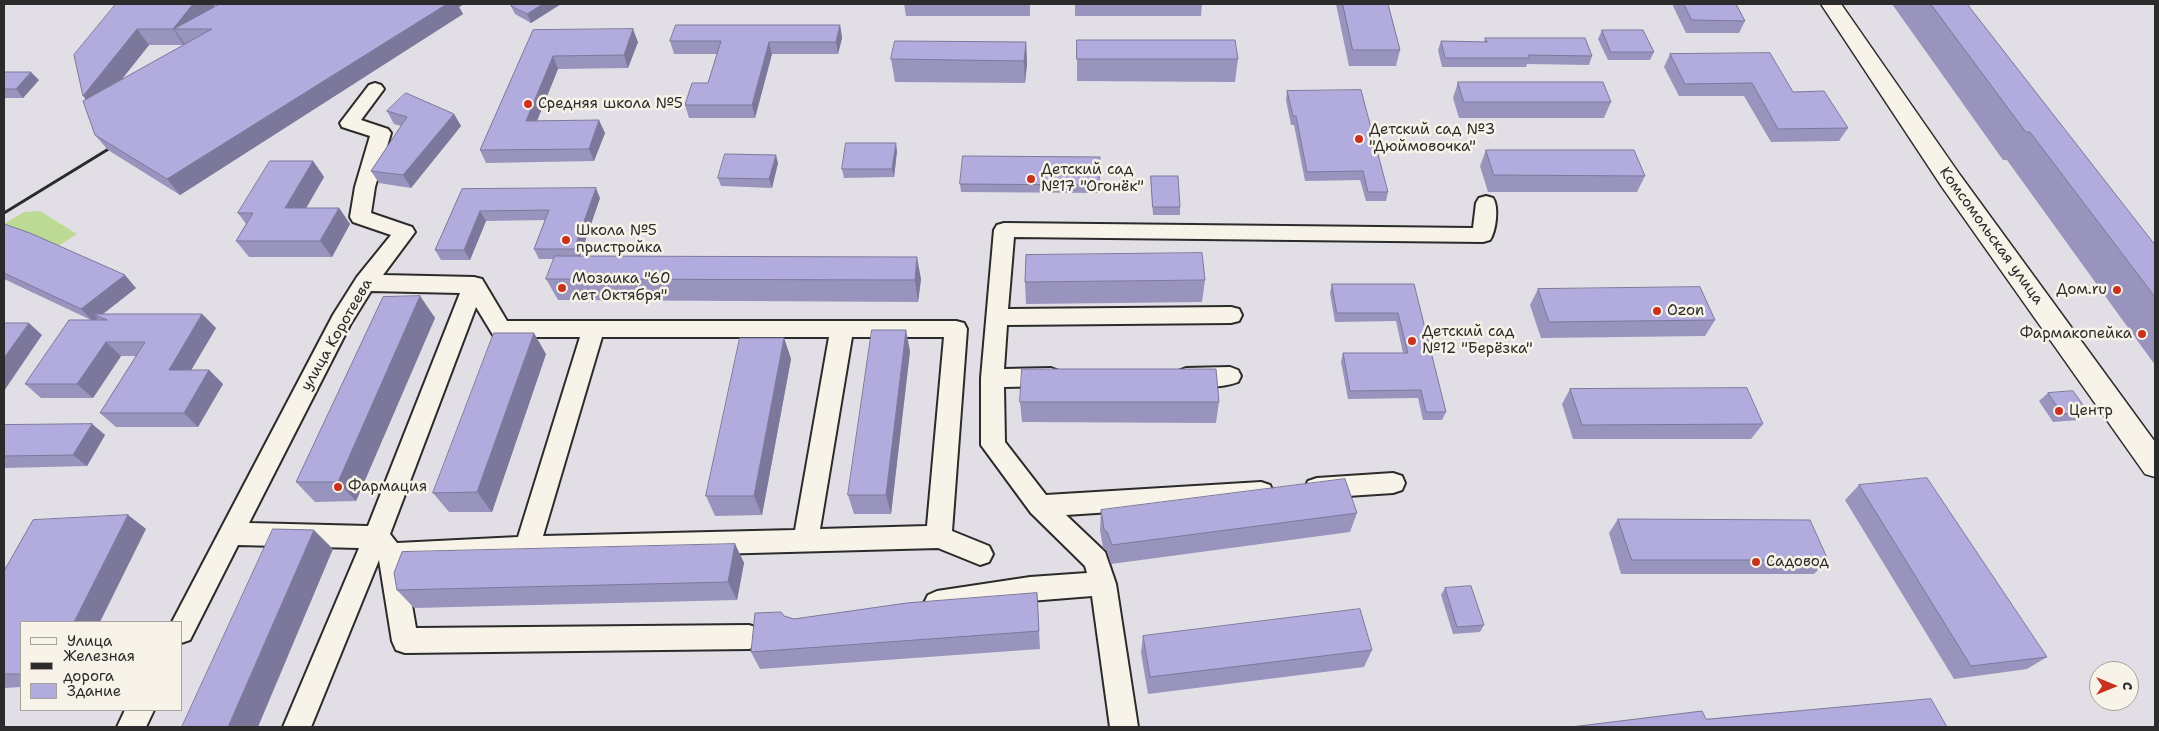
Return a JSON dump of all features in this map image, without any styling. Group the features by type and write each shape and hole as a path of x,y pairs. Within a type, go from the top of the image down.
{"main road":[{"name":"Комсомольская улица","path":"1831,4 1952,181 2155,465"}],"street":[{"name":"улица Коротеева","path":"182,629 233,534 320,358 365,283 405,232 360,218 365,187 381,133 348,123 375,89"},
{"path":"1124,727 1103,584 1096,560 1040,506 993,445 992,378 1004,230 1483,235 1486,203"},
{"path":"365,283 474,285"},
{"path":"474,285 501,329 956,329 939,537"},
{"path":"297,727 384,546 474,285"},
{"path":"996,317 1231,315"},
{"path":"527,548 594,329"},
{"path":"805,542 842,329"},
{"path":"1161,377 1230,376"},
{"path":"992,378 1072,377"},
{"path":"1040,506 1393,483"},
{"path":"233,534 384,546 527,548 939,537 980,554"},
{"path":"384,546 405,641 749,637"},
{"path":"916,606 1030,589 1103,584"},
{"path":"130,727 139,711"}],"green space":[{"path":"40,211 77,234 4,281 4,224 24,212"}],"building":[{"path":"116,4 193,4 173,29 137,29 83,96 74,55"},
{"path":"220,4 447,4 167,179 95,135 83,101 212,29 174,29"},
{"path":"514,4 543,4 527,14 511,6"},
{"path":"1343,4 1388,4 1400,50 1353,50"},
{"path":"1684,4 1736,4 1745,21 1692,20"},
{"path":"1931,4 1967,4 2155,245 2155,297 2030,132 2026,132"},
{"path":"676,25 840,25 836,42 769,42 752,105 685,105 692,83 708,83 721,41 670,41"},
{"path":"633,29 624,55 553,56 526,121 599,120 589,149 480,150 533,30"},
{"path":"1602,30 1643,30 1654,52 1611,52"},
{"path":"1485,38 1585,38 1592,56 1528,55 1530,58 1445,58 1441,41 1487,42"},
{"path":"1077,40 1235,40 1238,59 1077,59"},
{"path":"895,41 1026,42 1024,61 891,59"},
{"path":"1770,53 1793,92 1824,91 1848,128 1778,129 1752,83 1685,84 1670,54"},
{"path":"4,72 31,72 16,89 4,89"},
{"path":"1458,82 1603,82 1611,102 1464,102"},
{"name":"Детский сад №3 \"Дюймовочка\"","path":"1361,90 1388,192 1368,192 1363,171 1307,172 1296,116 1293,116 1287,91"},
{"path":"406,93 454,114 403,175 371,171 407,117 387,111"},
{"path":"846,143 896,143 892,169 842,169"},
{"path":"1486,150 1634,150 1645,176 1494,175"},
{"path":"725,154 776,155 769,179 718,178"},
{"name":"Детский сад №17 \"Огонёк\"","path":"963,156 1100,157 1099,185 960,184"},
{"path":"270,161 313,161 285,208 339,208 320,241 236,241 253,213 238,213"},
{"path":"1151,176 1178,176 1180,207 1153,207"},
{"path":"596,188 574,249 534,249 549,210 480,211 464,250 435,250 462,189"},
{"path":"4,224 30,233 125,275 81,309 4,273"},
{"path":"1202,253 1205,280 1025,282 1026,255"},
{"path":"555,256 917,257 915,280 546,279"},
{"name":"Детский сад №12 \"Берёзка\"","path":"1332,284 1414,284 1446,412 1426,412 1421,390 1350,391 1343,353 1408,353 1398,313 1337,313"},
{"path":"1700,287 1715,320 1549,322 1538,289"},
{"path":"420,296 338,482 296,482 383,297"},
{"path":"93,314 202,314 169,370 209,370 184,413 100,413 145,342 106,342 77,384 25,384 69,320 107,320"},
{"path":"4,323 29,323 4,358"},
{"path":"872,330 906,330 886,495 848,495"},
{"path":"494,333 534,333 477,492 433,493"},
{"path":"740,338 784,338 754,496 706,496"},
{"path":"1022,369 1216,369 1219,402 1020,402"},
{"path":"1747,388 1763,424 1582,425 1570,389"},
{"path":"2073,391 2088,412 2062,414 2048,393"},
{"path":"92,424 73,455 4,456 4,425"},
{"path":"1927,478 2047,657 1971,666 1859,485"},
{"path":"1345,479 1357,513 1112,545 1104,529 1101,510"},
{"path":"128,515 75,621 20,621 20,674 4,674 4,571 33,520"},
{"path":"1618,519 1810,520 1828,560 1632,560"},
{"path":"273,529 314,530 228,727 182,727"},
{"path":"735,544 728,582 397,590 394,573 402,552"},
{"path":"1471,586 1484,625 1457,627 1445,588"},
{"path":"1037,593 1039,631 751,652 755,613 781,612 784,616 794,619 907,603"},
{"path":"1360,609 1372,650 1150,677 1143,636"},
{"path":"1931,699 1947,727 1571,727 1702,711 1706,719"}],"railway":[{"path":"4,213 120,142"}],"place":[{"name":"Средняя школа №5","path":"528,104"},
{"name":"Детский сад №3 \"Дюймовочка\"","path":"1359,139"},
{"name":"Детский сад №17 \"Огонёк\"","path":"1031,179"},
{"name":"Школа №5 пристройка","path":"566,240"},
{"name":"Мозаика \"60 лет Октября\"","path":"562,288"},
{"name":"Дом.ru","path":"2117,290"},
{"name":"Ozon","path":"1657,311"},
{"name":"Фармакопейка","path":"2142,334"},
{"name":"Детский сад №12 \"Берёзка\"","path":"1412,341"},
{"name":"Центр","path":"2059,411"},
{"name":"Фармация","path":"338,487"},
{"name":"Садовод","path":"1756,562"}]}
